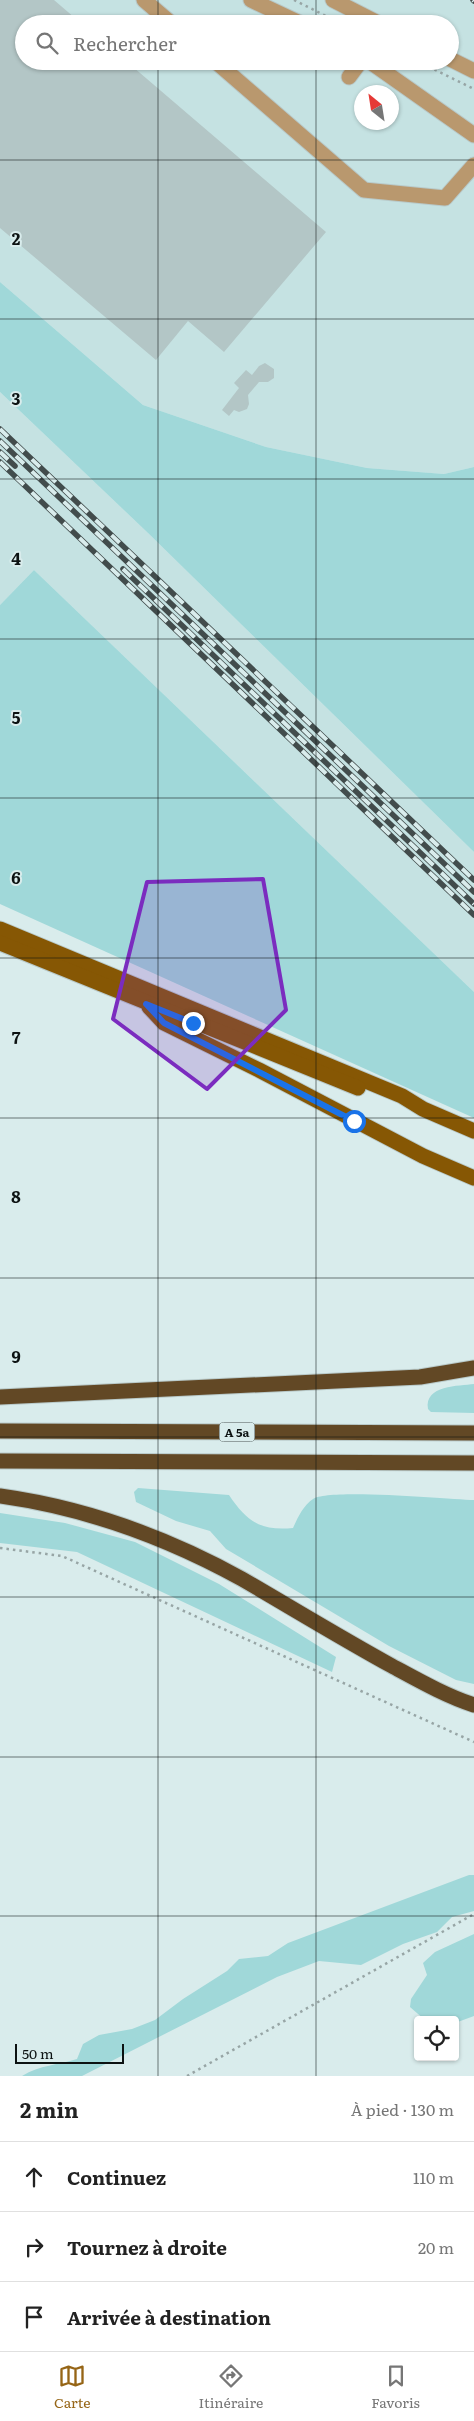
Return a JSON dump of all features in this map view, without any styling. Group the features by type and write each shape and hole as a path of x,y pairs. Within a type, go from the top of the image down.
{"highway":[{"path":"0,1397 420,1377 474,1368"},
{"name":"A 5a","path":"0,1431 474,1433"},
{"path":"0,1461 474,1464"},
{"path":"0,1496 67,1508 128,1526 184,1550 241,1579 418,1680 474,1705"}],"main road":[{"path":"0,929 276,1042 402,1096 423,1109 474,1131"},
{"path":"0,943 146,1004 398,1104 423,1109"},
{"path":"146,1004 164,1023 259,1070 423,1156 474,1178"}],"street":[{"path":"144,0 162,15"},
{"path":"251,0 283,15"},
{"path":"333,0 362,15"},
{"path":"459,64 474,71"},
{"path":"225,70 364,190 445,198 474,164"},
{"path":"349,77 355,70"},
{"path":"382,70 474,135"}],"path":[{"path":"294,0 324,15"},
{"path":"435,70 474,89"},
{"path":"0,1548 62,1556 474,1742"},
{"path":"187,2076 474,1914"}],"highlighted area":[{"path":"263,879 286,1010 207,1089 113,1019 147,882"}],"shaded area":[{"path":"0,0 474,0 474,467 444,474 367,468 266,447 143,405 0,282"},
{"path":"0,282 143,405 266,447 367,468 444,474 474,467 474,852 148,533 0,392"},
{"path":"0,392 148,533 474,852 474,992 34,570 0,605"},
{"path":"34,570 474,992 474,1118 0,904 0,605"},
{"path":"474,1384 474,1413 431,1412 428,1409 428,1401 431,1395 437,1391 452,1386"},
{"path":"138,1488 229,1495 242,1512 256,1523 282,1529 293,1528 306,1505 313,1499 323,1496 364,1494 474,1500 474,1684 456,1680 389,1646 226,1549 210,1531 176,1521 136,1502 134,1492"},
{"path":"0,1513 65,1523 135,1542 219,1584 336,1657 332,1672 77,1552 0,1543"},
{"path":"469,1875 474,1875 474,1911 452,1917 437,1932 403,1944 361,1965 319,1961 277,1977 82,2076 22,2076 42,2067 77,2059 83,2044 99,2035 132,2029 155,2020 183,1999 227,1971 239,1959 268,1956 288,1943"},
{"path":"474,1934 474,2016 459,2022 459,2016 420,2016 410,2007 411,1999 427,1975 423,1963 435,1952"}],"building":[{"path":"0,0 54,0 72,15 15,15 15,70 137,70 326,232 224,352 188,321 156,360 0,228"},
{"path":"265,363 274,369 274,378 268,382 259,382 248,395 249,404 247,409 239,412 234,410 229,416 222,410 239,388 234,383 246,370 252,375 259,366"}],"railway":[{"path":"0,429 474,880"},
{"path":"0,441 474,892"},
{"path":"0,452 15,466"},
{"path":"0,462 474,915"},
{"path":"123,569 474,904"}],"route":[{"path":"193,1023 146,1004 164,1023 259,1070 354,1121"}]}
